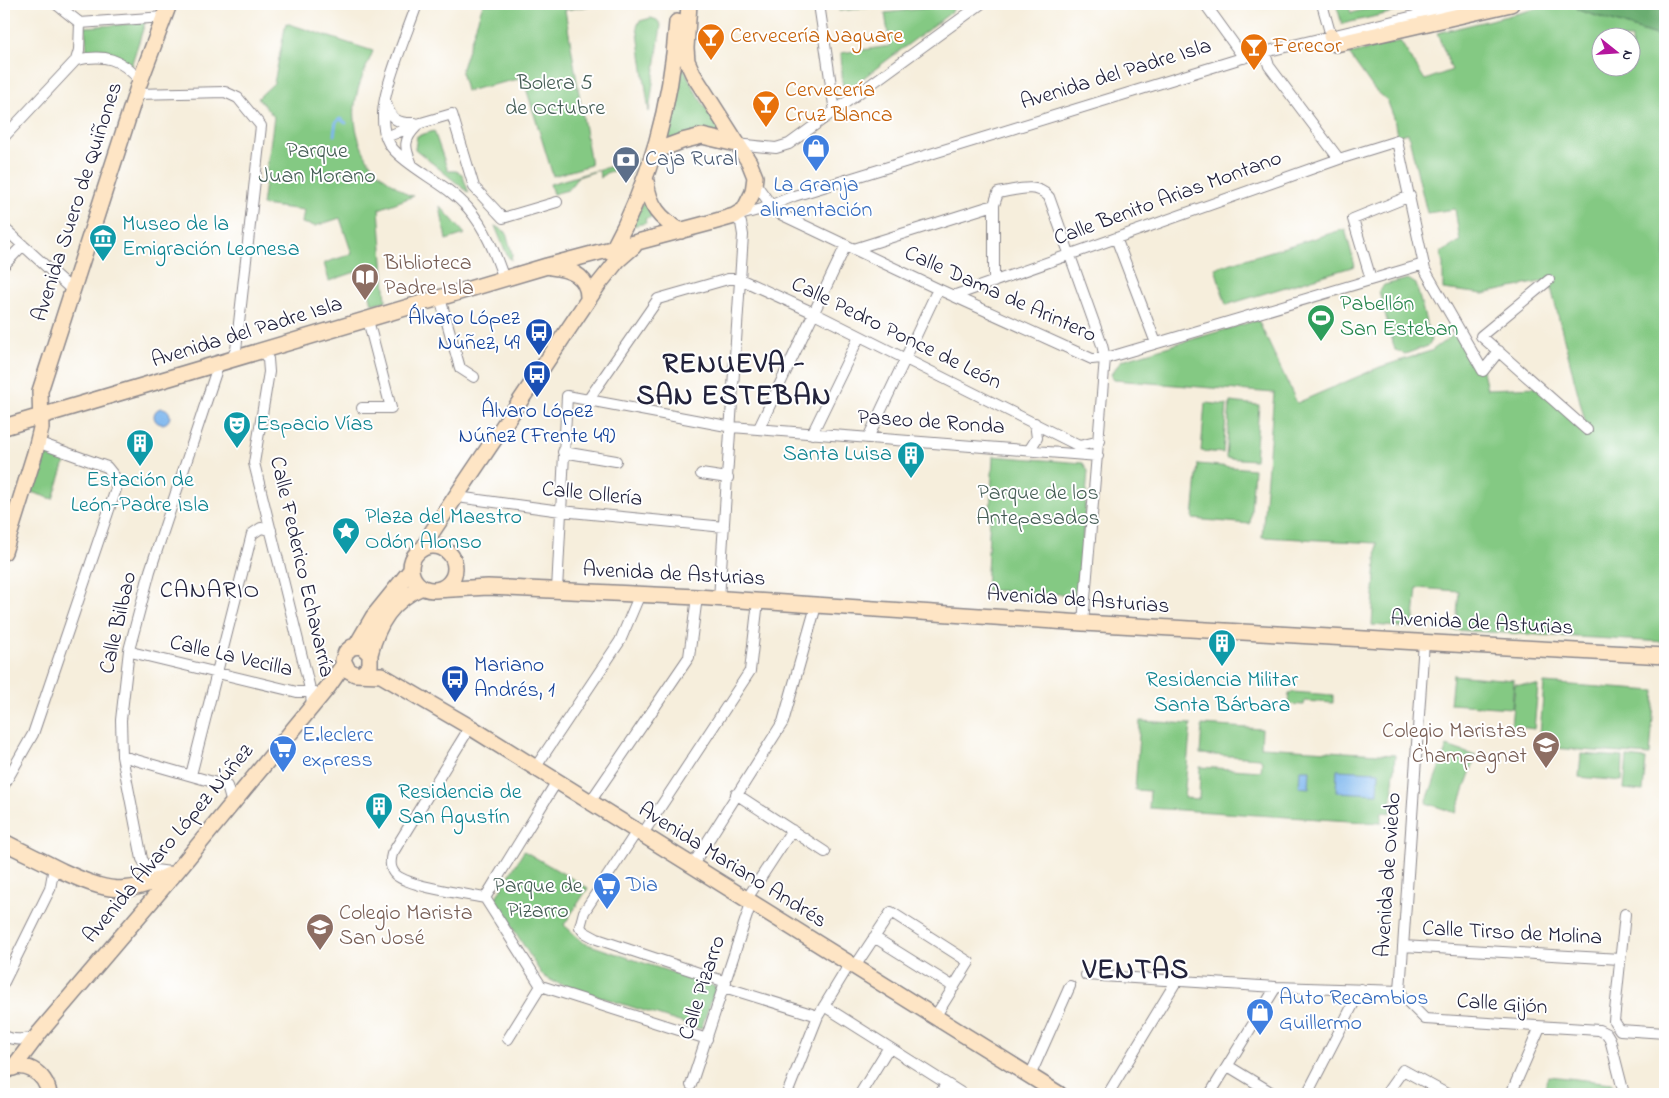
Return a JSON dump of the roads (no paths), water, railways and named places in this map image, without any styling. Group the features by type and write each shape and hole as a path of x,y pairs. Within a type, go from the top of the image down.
{"main road":[{"path":"587,300 614,249 646,181 671,87 679,4"},
{"path":"689,4 687,61 693,74 754,172 755,183"},
{"name":"Avenida del Padre Isla","path":"1331,36 1336,44 1511,4"},
{"name":"Avenida Suero de Quiñones","path":"4,552 37,442 41,415 40,391 138,87 166,10"},
{"path":"655,151 702,136 736,144"},
{"path":"646,181 648,196 655,211 665,222 681,231"},
{"name":"Avenida del Padre Isla","path":"4,427 547,266 734,216 744,210 749,202 755,183"},
{"path":"356,646 364,648 360,665 346,652 356,646 373,617 411,570 414,556 424,547 432,532 587,300 618,260 629,250 644,241"},
{"path":"547,266 572,271 579,276 586,284 587,300"},
{"path":"445,549 441,528 448,510"},
{"path":"424,547 438,546 445,549 450,554 455,567"},
{"name":"Avenida de Asturias","path":"455,567 467,578 488,587"},
{"name":"Avenida Álvaro López Núñez","path":"7,1070 177,871 320,693 360,665 388,612 405,597 429,588 442,588 452,580 455,567"},
{"path":"411,570 416,583 429,588"},
{"name":"Avenida de Asturias","path":"429,588 488,587 697,597 1084,623 1665,656"},
{"name":"Avenida Mariano Andrés","path":"360,665 381,675 470,727 1059,1094"},
{"path":"4,842 100,887 126,889 154,883 177,871"},
{"name":"Avenida Álvaro López Núñez","path":"34,1070 31,1053 38,1034"},
{"path":"7,1070 20,1067 34,1070 45,1080 49,1094"}],"street":[{"path":"56,4 80,22 166,10"},
{"path":"417,4 385,98 382,115 386,137 392,148 455,196 478,220 489,238 504,279"},
{"path":"820,4 835,112"},
{"path":"736,144 776,148 789,144 981,4"},
{"path":"1205,4 1244,58"},
{"path":"1322,4 1331,36 1464,4"},
{"path":"4,137 76,60 79,50 80,22"},
{"name":"Avenida del Padre Isla","path":"734,216 1244,58 1331,36"},
{"path":"1265,53 1269,66 1339,159"},
{"path":"76,60 113,58 132,72 138,87"},
{"name":"Calle Bilbao","path":"138,87 226,92 238,98 261,126 236,350 225,361 150,571 129,650 121,720 122,756 142,858 148,869 160,872 177,871"},
{"path":"385,98 389,114 395,119 403,124 421,123"},
{"path":"386,137 421,123 452,114 474,187 502,218 557,202"},
{"path":"412,163 405,150 406,140 409,134 421,123"},
{"name":"Calle Benito Arias Montano","path":"953,296 1339,159 1397,141 1410,196"},
{"name":"Calle Dama de Arintero","path":"755,183 769,205 776,212 953,296 1092,358 1105,358 1424,264"},
{"path":"994,282 994,205 998,193 1036,187 1043,189 1049,197 1071,254 1105,358 1100,441 1084,623"},
{"path":"1371,279 1353,219 1410,196 1424,264 1483,372 1499,351"},
{"path":"758,428 814,313 850,247 994,205"},
{"path":"719,599 732,427 743,230 740,220 734,216"},
{"path":"4,228 72,290"},
{"path":"1116,238 1156,343"},
{"path":"4,265 23,245"},
{"path":"588,400 658,299 728,279 740,279"},
{"name":"Calle Pedro Ponce de León","path":"740,279 814,313 859,338 1036,423 1079,446 1100,441"},
{"path":"1549,280 1482,336 1587,430"},
{"path":"868,438 938,289"},
{"path":"440,298 460,368 474,377"},
{"path":"362,408 391,408 368,320"},
{"path":"812,434 859,338"},
{"name":"Calle Federico Echavarría","path":"261,350 268,359 269,368 254,463 271,530 320,693"},
{"name":"Paseo de Ronda","path":"564,452 567,396 732,427 1030,449 1098,456"},
{"path":"1030,449 1037,438 1036,423"},
{"path":"4,785 33,734 116,489 115,477 107,468 37,442"},
{"path":"558,590 564,452 616,461"},
{"path":"701,474 728,478"},
{"name":"Calle Ollería","path":"457,497 561,511 724,527"},
{"path":"191,775 252,534 261,528 271,530"},
{"path":"536,768 620,641 640,594"},
{"path":"590,802 689,657 697,597"},
{"path":"758,601 750,671 584,912 580,927 584,932 597,939 818,1016"},
{"path":"692,866 783,722 816,606"},
{"name":"Avenida de Oviedo","path":"1400,991 1424,642"},
{"name":"Calle La Vecilla","path":"129,650 297,692 320,693"},
{"path":"470,727 392,854 390,862 392,870 396,875 408,882 485,898 541,986 707,1039"},
{"path":"122,756 227,786 232,804"},
{"path":"485,898 557,781"},
{"path":"736,794 825,852"},
{"name":"Calle Pizarro","path":"691,1085 725,984 749,902 792,830"},
{"path":"4,982 50,889 54,867"},
{"path":"787,1094 818,1016 891,912 969,962 936,1017"},
{"path":"1624,914 1614,1021 1620,1030 1665,1033"},
{"path":"874,937 954,986"},
{"name":"Calle Tirso de Molina","path":"1403,946 1620,959"},
{"path":"1086,975 1276,987 1400,991"},
{"path":"1108,1094 1177,980"},
{"path":"508,1039 541,986"},
{"path":"1030,1076 1070,986"},
{"path":"1210,1094 1276,987"},
{"path":"1307,1094 1361,989"},
{"name":"Calle Gijón","path":"1400,991 1404,998 1425,1019 1599,1030 1607,1034 1610,1040 1624,1094"},
{"path":"824,1006 964,1094"},
{"path":"1511,1094 1540,1027"},
{"path":"4,1036 10,1039 28,1039 38,1034"},
{"path":"860,1094 889,1047"},
{"path":"1228,1066 1274,1094"},
{"path":"1386,1094 1403,1070 1447,1094"},
{"path":"940,1094 946,1084"}],"water":[{"path":"159,408 165,408 170,413 168,422 159,424 154,419 154,413"},
{"path":"1300,770 1310,770 1309,788 1299,787"},
{"path":"1337,770 1379,772 1378,794 1336,792"}],"waterway":[{"path":"334,135 336,122 340,119 346,123"},
{"path":"336,146 344,153 349,147"}],"place":[{"name":"Cervecería Naguare","path":"711,61"},
{"name":"Ferecor","path":"1254,71"},
{"name":"Cervecería Cruz Blanca","path":"766,128"},
{"name":"La Granja alimentación","path":"816,172"},
{"name":"Caja Rural","path":"626,184"},
{"name":"Museo de la Emigración Leonesa","path":"103,262"},
{"name":"Biblioteca Padre Isla","path":"365,301"},
{"name":"Pabellón San Esteban","path":"1321,342"},
{"name":"Álvaro López Núñez, 49","path":"539,356"},
{"name":"Álvaro López Núñez (Frente 49)","path":"537,398"},
{"name":"Espacio Vías","path":"237,449"},
{"name":"Estación de León-Padre Isla","path":"140,467"},
{"name":"Santa Luisa","path":"911,479"},
{"name":"Plaza del Maestro Odón Alonso","path":"346,555"},
{"name":"Residencia Militar Santa Bárbara","path":"1222,667"},
{"name":"Mariano Andrés, 1","path":"455,703"},
{"name":"Colegio Maristas Champagnat","path":"1546,769"},
{"name":"E.leclerc express","path":"283,773"},
{"name":"Residencia de San Agustín","path":"379,830"},
{"name":"Dia","path":"607,910"},
{"name":"Colegio Marista San José","path":"320,951"},
{"name":"Auto Recambios Guillermo","path":"1260,1036"}],"district":[{"name":"RENUEVA - SAN ESTEBAN","path":"734,381"},
{"name":"CANARIO","path":"210,591"},
{"name":"VENTAS","path":"1136,971"}],"park label":[{"name":"Bolera 5 de Octubre","path":"555,96"},
{"name":"Parque Juan Morano","path":"317,164"},
{"name":"Parque de los Antepasados","path":"1038,506"},
{"name":"Parque de Pizarro","path":"538,900"}]}
